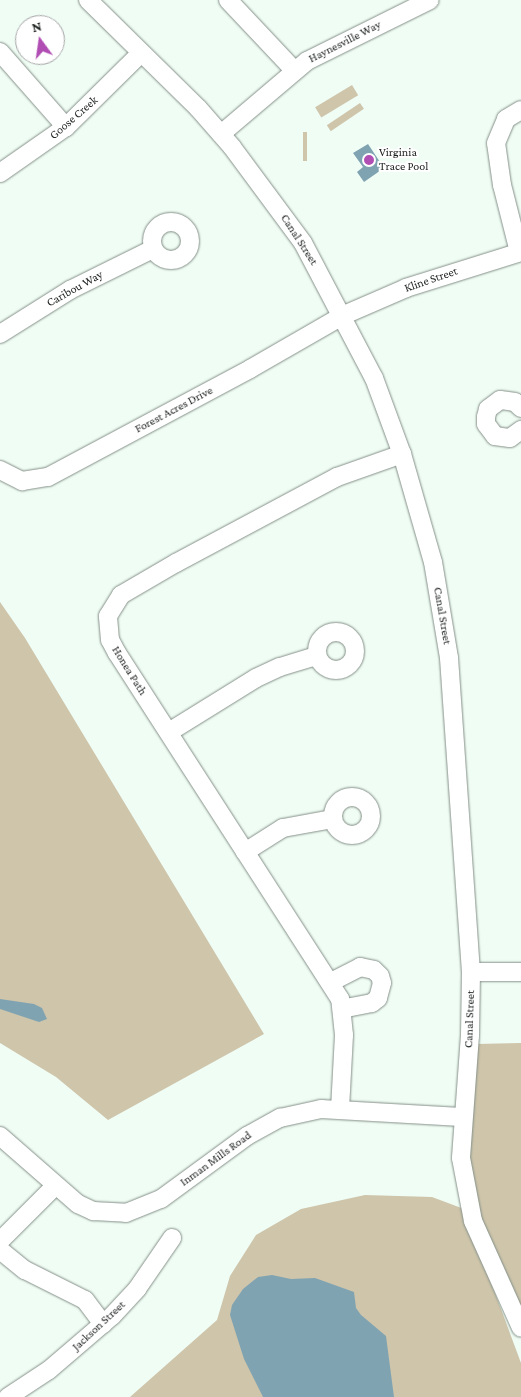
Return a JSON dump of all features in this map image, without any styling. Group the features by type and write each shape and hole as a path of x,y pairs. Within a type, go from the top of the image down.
{"street":[{"name":"Canal Street","path":"88,0 221,134 303,243 344,315 374,378 402,454 433,562 449,658 471,972 470,1035 461,1116 460,1158 473,1221 521,1328"},
{"path":"228,0 294,70"},
{"name":"Haynesville Way","path":"221,134 294,70 341,41 419,3"},
{"path":"0,52 66,127"},
{"name":"Goose Creek","path":"0,173 66,127 141,53"},
{"path":"520,252 502,185 496,142 506,119 521,110"},
{"name":"Caribou Way","path":"0,334 70,290 152,249"},
{"name":"Kline Street","path":"344,315 406,288 520,252"},
{"name":"Forest Acres Drive","path":"0,470 22,480 48,477 250,369 344,315"},
{"path":"521,408 515,402 500,400 488,409 486,417 489,431 495,436 510,438 521,430"},
{"name":"Honea Path","path":"340,1109 344,1034 342,1009 331,982 245,852 110,640 108,616 117,600 143,581 337,477 402,454"},
{"path":"169,732 256,678 280,667 317,656"},
{"path":"245,852 283,828 333,819"},
{"path":"331,982 360,966 374,970 380,976 381,991 372,1003 342,1009"},
{"path":"471,972 521,972"},
{"name":"Inman Mills Road","path":"0,1136 55,1186 93,1211 126,1214 143,1209 247,1136 280,1118 321,1109 461,1116"},
{"path":"0,1241 55,1186"},
{"name":"Jackson Street","path":"8,1397 49,1370 103,1324 137,1289 172,1238"},
{"path":"0,1250 25,1270 85,1300 103,1324"}],"shaded area":[{"path":"352,85 358,95 321,117 315,107"},
{"path":"360,103 364,109 331,131 327,125"},
{"path":"303,132 307,132 307,161 303,161"},
{"path":"0,602 25,638 264,1034 108,1120 56,1077 0,1043"},
{"path":"521,1043 521,1312 480,1219 467,1158 476,1044"},
{"path":"365,1195 432,1197 464,1209 521,1363 521,1397 130,1397 217,1320 230,1276 256,1235 301,1209"}],"water":[{"name":"Virginia Trace Pool","path":"368,144 384,168 364,182 357,172 363,167 353,153"},
{"path":"0,999 34,1004 42,1008 47,1019 39,1022 0,1009"},
{"path":"272,1275 291,1279 315,1278 354,1292 356,1308 361,1315 386,1336 394,1397 263,1397 244,1359 230,1315 232,1305 243,1289 258,1277"}],"place":[{"name":"Virginia Trace Pool","path":"369,160"}]}
